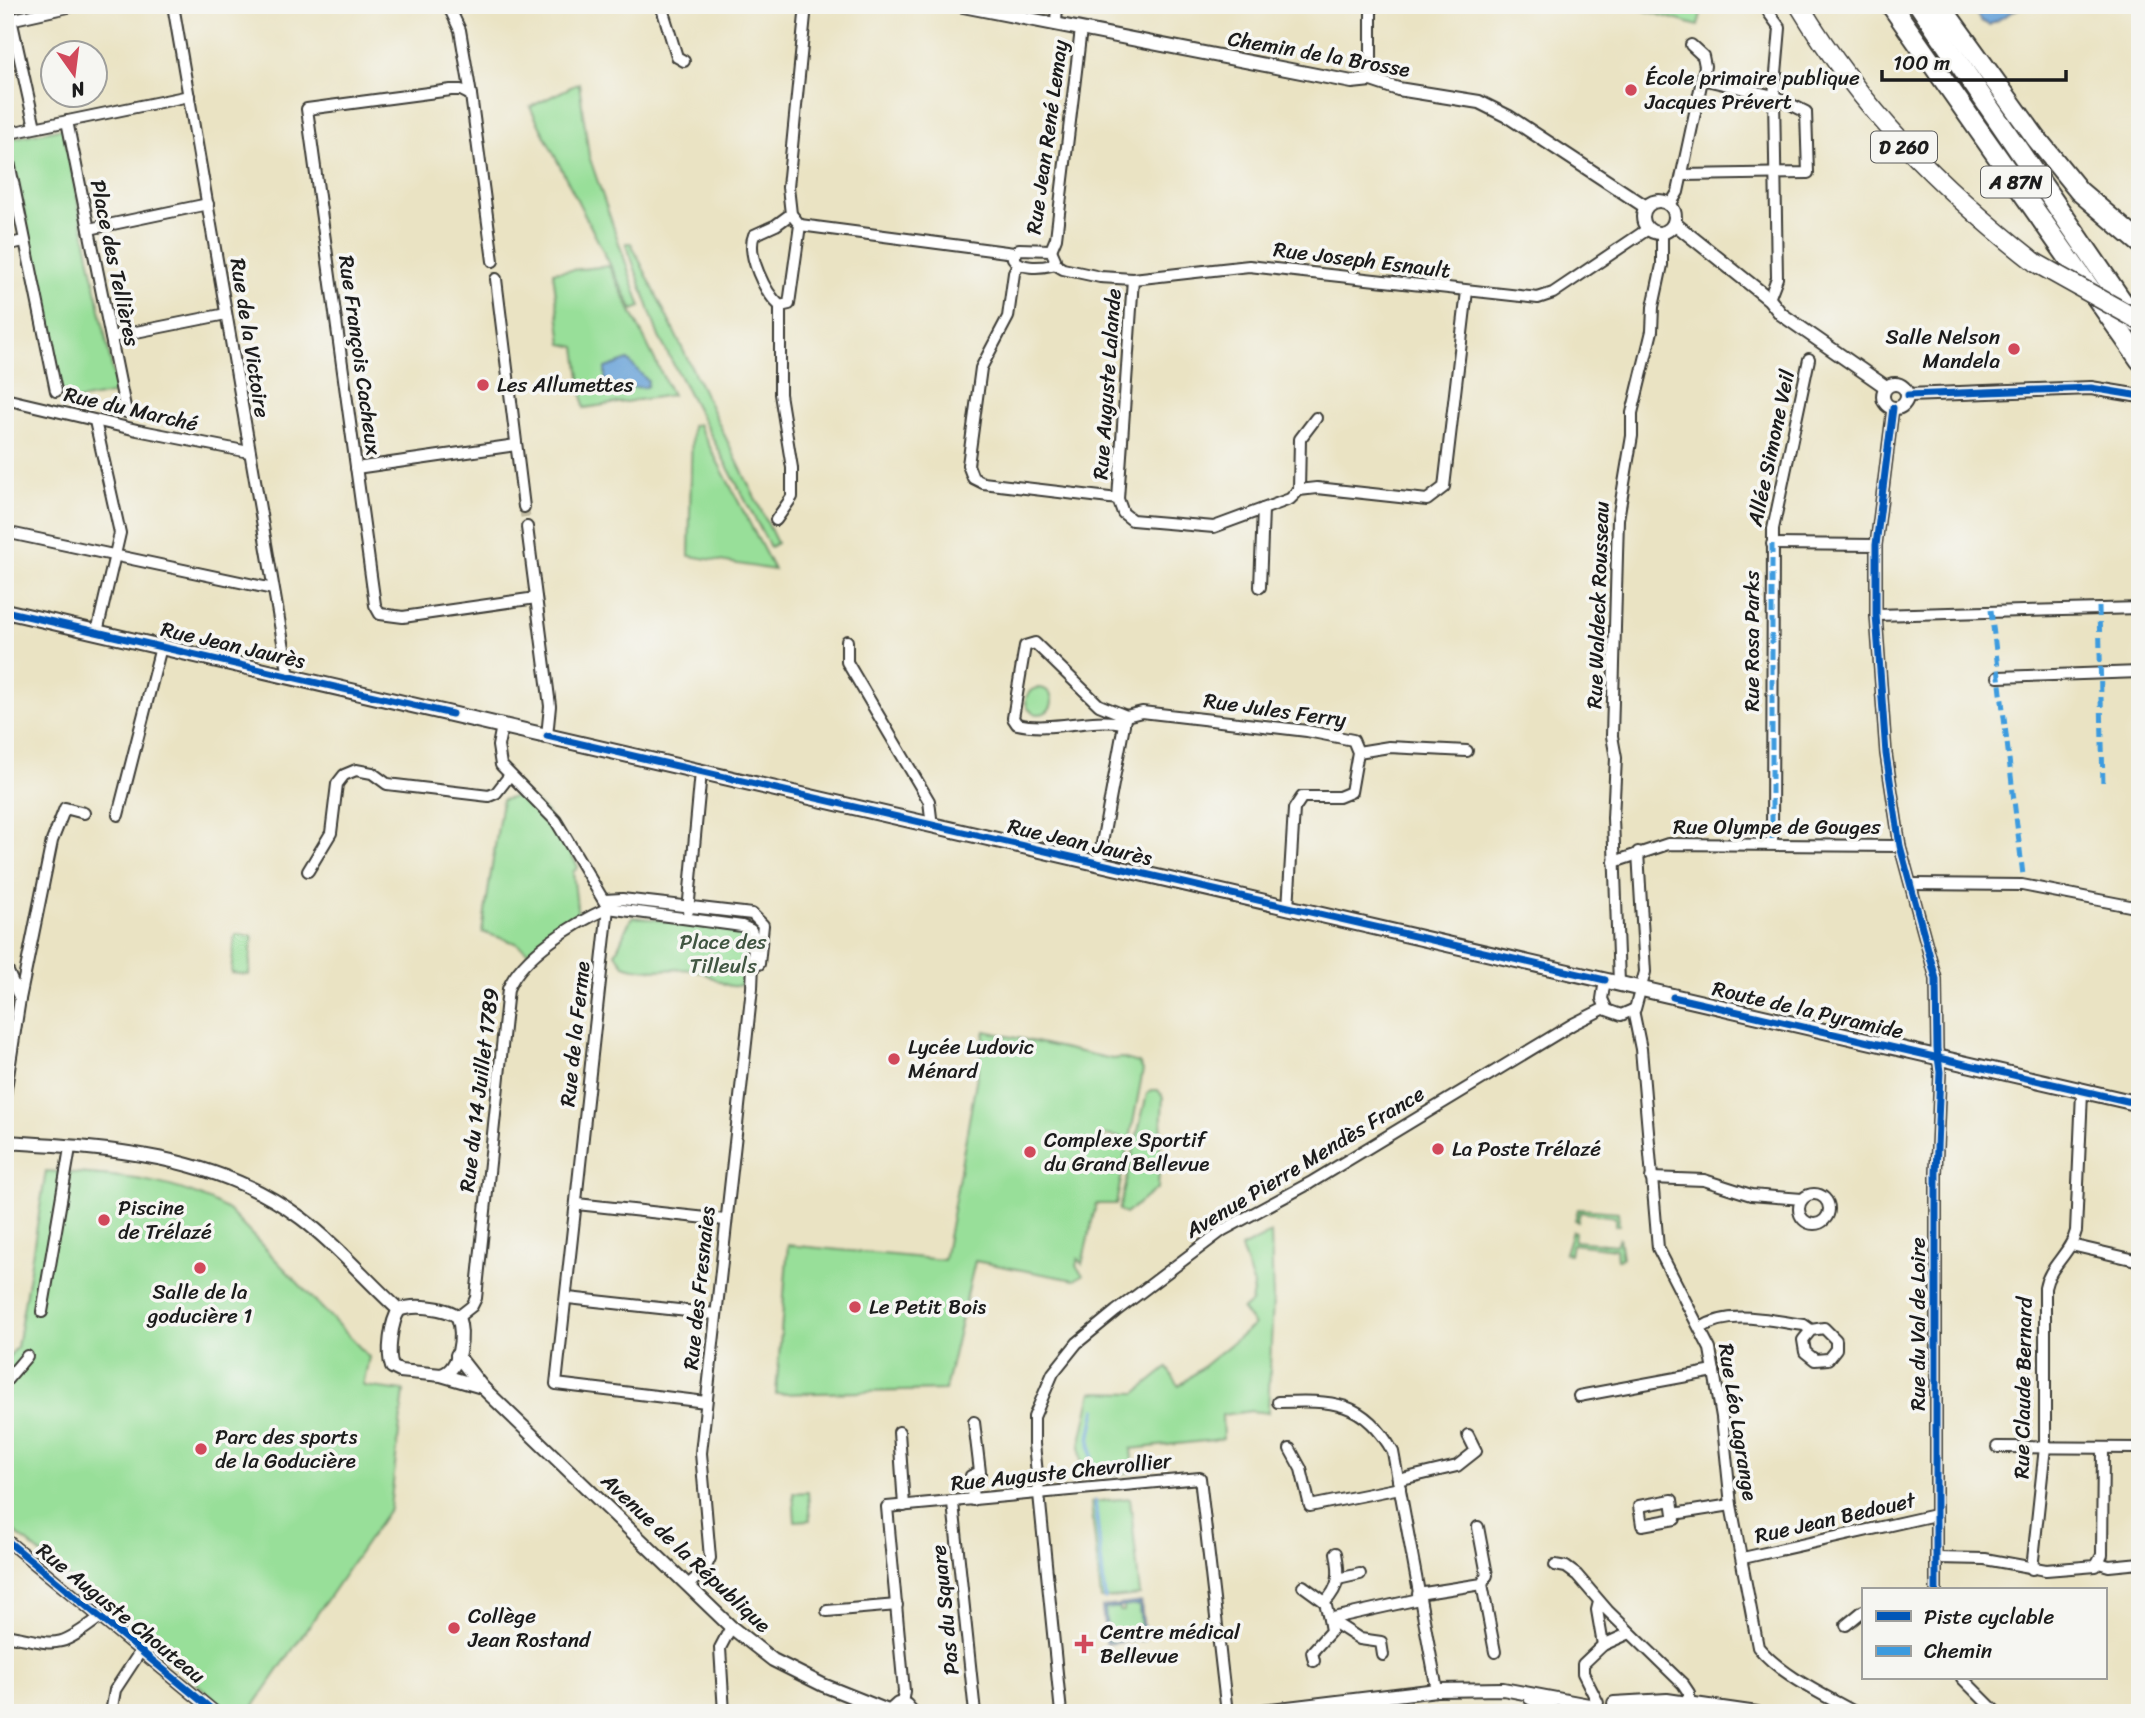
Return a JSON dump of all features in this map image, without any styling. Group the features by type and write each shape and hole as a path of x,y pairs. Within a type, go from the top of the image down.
{"highway":[{"name":"D 260","path":"1799,5 1851,85 1907,150 1980,219 2036,263 2140,321"},
{"name":"A 87N","path":"1891,5 2140,360"},
{"name":"A 87N","path":"1919,5 2140,327"},
{"path":"1940,5 2036,138 2079,191 2140,243"}],"main road":[{"name":"Rue Jean Jaurès","path":"5,611 1641,989"},
{"name":"Route de la Pyramide","path":"1641,989 2140,1104"}],"street":[{"path":"8,5 8,20 35,127"},
{"path":"8,20 78,5"},
{"name":"Rue de la Victoire","path":"173,5 289,677"},
{"path":"661,5 677,57 684,61"},
{"path":"806,5 788,187 791,214 800,225 1016,259 1019,249 1051,250 1053,263"},
{"name":"Chemin de la Brosse","path":"958,5 1352,82 1371,80 1398,89 1479,102 1509,117 1646,207"},
{"path":"1056,23 1058,5"},
{"path":"1371,5 1371,80"},
{"path":"450,10 460,30 494,261"},
{"path":"1769,13 1780,28 1774,96 1777,278 1769,299"},
{"name":"Rue Jean René Lemay","path":"1051,250 1056,238 1081,29"},
{"path":"1670,205 1678,192 1683,174 1705,66 1703,56 1691,45"},
{"path":"1683,174 1808,173 1806,112 1774,96 1702,79"},
{"name":"Rue François Cacheux","path":"471,95 461,90 451,90 307,109 375,605 380,614 402,617 536,598"},
{"path":"5,134 189,96"},
{"name":"Place des Tellières","path":"67,121 126,412"},
{"path":"5,143 56,391"},
{"path":"1655,201 1670,205 1675,214 1674,223 1662,233 1648,229 1643,221 1646,207 1655,201"},
{"path":"89,229 208,204"},
{"path":"780,306 768,296 751,243 754,235 776,225 791,214"},
{"path":"1674,223 1769,299 1781,314 1886,387"},
{"path":"780,306 789,304 800,225"},
{"name":"Rue Joseph Esnault","path":"1016,259 1047,266 1053,263 1063,269 1101,277 1133,279 1250,266 1538,298 1553,293 1648,229"},
{"name":"Rue Waldeck Rousseau","path":"1612,981 1616,758 1612,736 1612,667 1618,519 1632,436 1632,412 1652,331 1653,307 1662,265 1662,233"},
{"path":"5,245 24,241"},
{"name":"Rue Auguste Lalande","path":"1016,259 1008,317 981,368 968,465 973,478 983,483 1118,499 1133,279"},
{"path":"496,279 524,507"},
{"path":"1118,499 1123,513 1132,520 1214,527 1290,499 1299,490 1317,488 1427,500 1437,495 1444,487 1467,291"},
{"path":"776,520 792,497 792,468 780,394 780,306"},
{"path":"111,337 226,314"},
{"name":"Allée Simone Veil","path":"1772,544 1809,359"},
{"path":"1897,383 1905,387 1908,395 1903,405 1893,408 1883,398 1886,387 1897,383"},
{"path":"1908,395 2066,388 2122,391 2140,396"},
{"name":"Rue du Marché","path":"5,399 95,421 249,452"},
{"name":"Rue du Val de Loire","path":"1893,408 1876,545 1876,615 1886,754 1900,846 1936,979 1936,1588"},
{"path":"1299,490 1300,439 1316,418"},
{"path":"95,421 120,533 97,632"},
{"path":"356,468 516,445"},
{"path":"1260,587 1263,509"},
{"path":"527,527 550,706 547,736"},
{"path":"5,532 273,589"},
{"name":"Rue Rosa Parks","path":"1772,843 1772,544 1876,545"},
{"path":"1876,615 2140,608"},
{"path":"848,641 847,662 929,801 932,826"},
{"name":"Rue Jules Ferry","path":"1125,720 1100,705 1035,643 1026,646 1013,718 1017,724 1031,727 1102,719 1125,720 1142,712 1353,740 1358,752 1351,792 1339,797 1307,795 1302,797 1294,809 1288,908"},
{"name":"Rue Jean Jaurès","path":"118,815 161,647"},
{"path":"1997,677 2140,672"},
{"path":"1098,865 1125,720"},
{"path":"502,726 498,755 510,775 556,821 606,904 687,912 701,772"},
{"path":"1358,752 1389,747 1466,751"},
{"path":"308,871 315,855 328,842 337,785 344,775 356,770 372,773 387,784 489,796 496,793 510,775"},
{"path":"5,1095 20,999 52,841 65,808 84,813"},
{"name":"Rue Olympe de Gouges","path":"1614,862 1668,844 1900,846"},
{"path":"1612,981 1602,996 1605,1007 1621,1016 1633,1010 1645,972 1638,852"},
{"path":"1911,884 2022,885 2140,908"},
{"name":"Rue de la Ferme","path":"606,904 568,1298 556,1384 706,1402"},
{"name":"Rue du 14 Juillet 1789","path":"458,1317 472,1306 476,1298 508,989 524,964 606,904"},
{"name":"Rue des Fresnaies","path":"687,912 748,913 759,919 763,933 757,976 752,988 706,1402 701,1465 710,1558 704,1571 688,1585"},
{"path":"5,965 20,999"},
{"name":"Avenue Pierre Mendès France","path":"1060,1713 1034,1417 1053,1373 1077,1343 1223,1230 1298,1190 1605,1007"},
{"name":"Rue Léo Lagrange","path":"1633,1010 1641,1048 1658,1248 1710,1349 1731,1505 1758,1647 1766,1656 1819,1692 1856,1713"},
{"name":"Rue Claude Bernard","path":"2032,1569 2045,1447 2045,1288 2049,1275 2071,1245 2076,1231 2082,1092"},
{"path":"5,1142 159,1156 237,1181 299,1217 399,1310 408,1307 450,1311 458,1317 460,1326 453,1369 441,1375"},
{"path":"42,1312 69,1148"},
{"path":"1651,1178 1695,1179 1751,1195 1802,1199"},
{"path":"577,1204 725,1220"},
{"path":"2071,1245 2140,1261"},
{"path":"568,1298 715,1314"},
{"name":"Avenue de la République","path":"399,1310 394,1318 390,1360 392,1367 400,1371 441,1375 482,1387"},
{"path":"1701,1328 1713,1319 1727,1317 1804,1325 1811,1329"},
{"name":"Avenue de la République","path":"457,1355 482,1387 731,1627 773,1660 823,1685 888,1712"},
{"path":"5,1382 27,1356"},
{"path":"1579,1396 1714,1371"},
{"path":"1278,1402 1335,1402 1373,1423 1387,1442 1399,1484 1437,1690"},
{"path":"973,1500 971,1476 980,1472 974,1422"},
{"path":"899,1432 904,1506 887,1507 904,1691 902,1704"},
{"path":"1290,1449 1301,1469 1310,1506 1399,1484 1457,1466 1476,1451 1468,1435"},
{"path":"1997,1447 2140,1448"},
{"path":"1936,1558 1985,1559 2032,1569 2092,1567 2099,1563 2102,1555 2103,1448"},
{"name":"Rue Auguste Chevrollier","path":"904,1506 1200,1478 1227,1713"},
{"name":"Pas du Square","path":"953,1503 975,1713"},
{"path":"1674,1514 1731,1505"},
{"name":"Rue Jean Bedouet","path":"1743,1558 1935,1515"},
{"path":"1478,1528 1487,1575 1482,1584 1495,1652"},
{"name":"Rue Auguste Chouteau","path":"5,1539 216,1713"},
{"path":"1325,1602 1341,1575 1336,1553"},
{"path":"2099,1563 2109,1566 2140,1563"},
{"path":"1555,1564 1571,1569 1630,1633 1683,1684 1689,1693 1688,1707"},
{"path":"1338,1579 1360,1574"},
{"path":"1329,1619 1482,1584"},
{"path":"1303,1586 1325,1602 1331,1631 1312,1652 1314,1661"},
{"path":"1599,1601 1597,1611 1603,1645"},
{"path":"827,1611 897,1605"},
{"path":"1846,1625 1862,1612"},
{"path":"5,1635 57,1644 68,1641 99,1618"},
{"path":"1329,1619 1360,1639 1381,1642 1383,1655"},
{"path":"724,1713 720,1648 731,1627"},
{"path":"1595,1707 1583,1673 1583,1664 1603,1645 1630,1633"},
{"path":"111,1713 115,1690 140,1652"},
{"path":"1964,1680 1997,1713"},
{"path":"1503,1689 1559,1713"},
{"path":"1246,1713 1437,1690 1503,1689 1595,1707 1606,1700 1616,1708 1658,1700 1688,1707 1757,1713"},
{"path":"888,1712 894,1705 902,1704 913,1713"},
{"path":"1645,1713 1688,1707"}],"green space":[{"path":"1626,5 1703,5 1698,26"},
{"path":"579,83 589,156 641,307 633,310 530,107"},
{"path":"63,128 117,393 73,401 61,389 56,361 52,361 55,357 9,139"},
{"path":"626,243 631,243 777,543 770,547 659,337"},
{"path":"609,266 672,395 584,408 576,347 562,344 553,272"},
{"path":"698,424 774,570 689,556 692,426"},
{"path":"1039,688 1048,692 1052,701 1048,710 1039,714 1030,710 1026,701 1030,692"},
{"path":"519,796 530,799 547,814 562,835 578,867 573,872 578,916 528,952 516,943 482,932 502,800"},
{"name":"Place des Tilleuls","path":"633,917 745,930 750,937 746,983 739,986 726,985 695,970 651,970 624,965 615,953"},
{"path":"235,934 252,936 249,975 231,973"},
{"name":"Complexe Sportif du Grand Bellevue","path":"985,1031 1112,1059 1122,1058 1139,1063 1143,1070 1130,1139 1099,1134 1099,1139 1128,1144 1116,1204 1096,1204 1082,1264 1078,1259 1076,1266 1083,1275 1074,1280 975,1261 945,1390 776,1394 788,1245 944,1260"},
{"path":"1158,1090 1163,1097 1158,1188 1125,1214 1119,1210 1147,1094"},
{"name":"Parc des sports de la Goducière","path":"46,1171 117,1176 163,1184 207,1199 228,1210 369,1357 363,1386 404,1391 390,1508 249,1713 232,1713 5,1524 5,1361 17,1347"},
{"path":"1578,1209 1618,1212 1619,1225 1615,1225 1615,1217 1580,1212 1578,1221 1575,1220"},
{"path":"1572,1231 1575,1232 1574,1241 1616,1245 1619,1237 1622,1258 1617,1259 1616,1249 1572,1244 1570,1254 1565,1253"},
{"path":"1271,1233 1273,1298 1268,1413 1251,1411 1222,1415 1223,1439 1131,1449 1133,1472 1082,1477 1080,1446 1092,1392 1136,1393 1167,1368 1179,1386 1254,1325 1242,1310 1251,1303 1254,1286 1241,1248"},
{"path":"808,1492 810,1520 795,1521 793,1493"},
{"path":"1130,1498 1140,1595 1101,1599 1091,1502"},
{"path":"1139,1605 1142,1638 1127,1640 1126,1636 1123,1636 1123,1640 1108,1642 1104,1608 1120,1607 1120,1611 1124,1611 1124,1606"}],"water":[{"path":"1970,5 2024,5 1989,25 1981,21"},
{"path":"628,360 648,381 647,387 605,388 605,368"},
{"path":"1141,1602 1145,1640 1106,1644 1102,1607","holes":["1139,1605 1142,1638 1108,1642 1105,1609"]}],"waterway":[{"path":"1093,1476 1090,1439 1096,1409"},
{"path":"1095,1501 1105,1599"}],"tunnel":[{"path":"524,507 527,527"}],"marked path":[{"path":"1772,544 1772,843"},
{"path":"2099,607 2103,787"},
{"path":"1991,610 2023,875"}],"cycle path":[{"path":"1908,395 2091,388 2140,396"},
{"path":"1893,408 1876,545 1876,615 1886,754 1900,846 1936,979 1940,1072 1936,1173 1936,1588"},
{"path":"5,611 452,714"},
{"path":"547,736 1605,980"},
{"path":"1673,997 2140,1104"},
{"path":"5,1539 216,1713"}],"place":[{"name":"École primaire publique Jacques Prévert","path":"1631,90"},
{"name":"Salle Nelson Mandela","path":"2014,349"},
{"name":"Les Allumettes","path":"483,385"},
{"name":"Lycée Ludovic Ménard","path":"894,1059"},
{"name":"La Poste Trélazé","path":"1438,1149"},
{"name":"Complexe Sportif du Grand Bellevue","path":"1030,1152"},
{"name":"Piscine de Trélazé","path":"104,1220"},
{"name":"Salle de la goducière 1","path":"200,1268"},
{"name":"Le Petit Bois","path":"855,1307"},
{"name":"Parc des sports de la Goducière","path":"201,1449"},
{"name":"Collège Jean Rostand","path":"454,1628"},
{"name":"Centre médical Bellevue","path":"1084,1644"}]}
